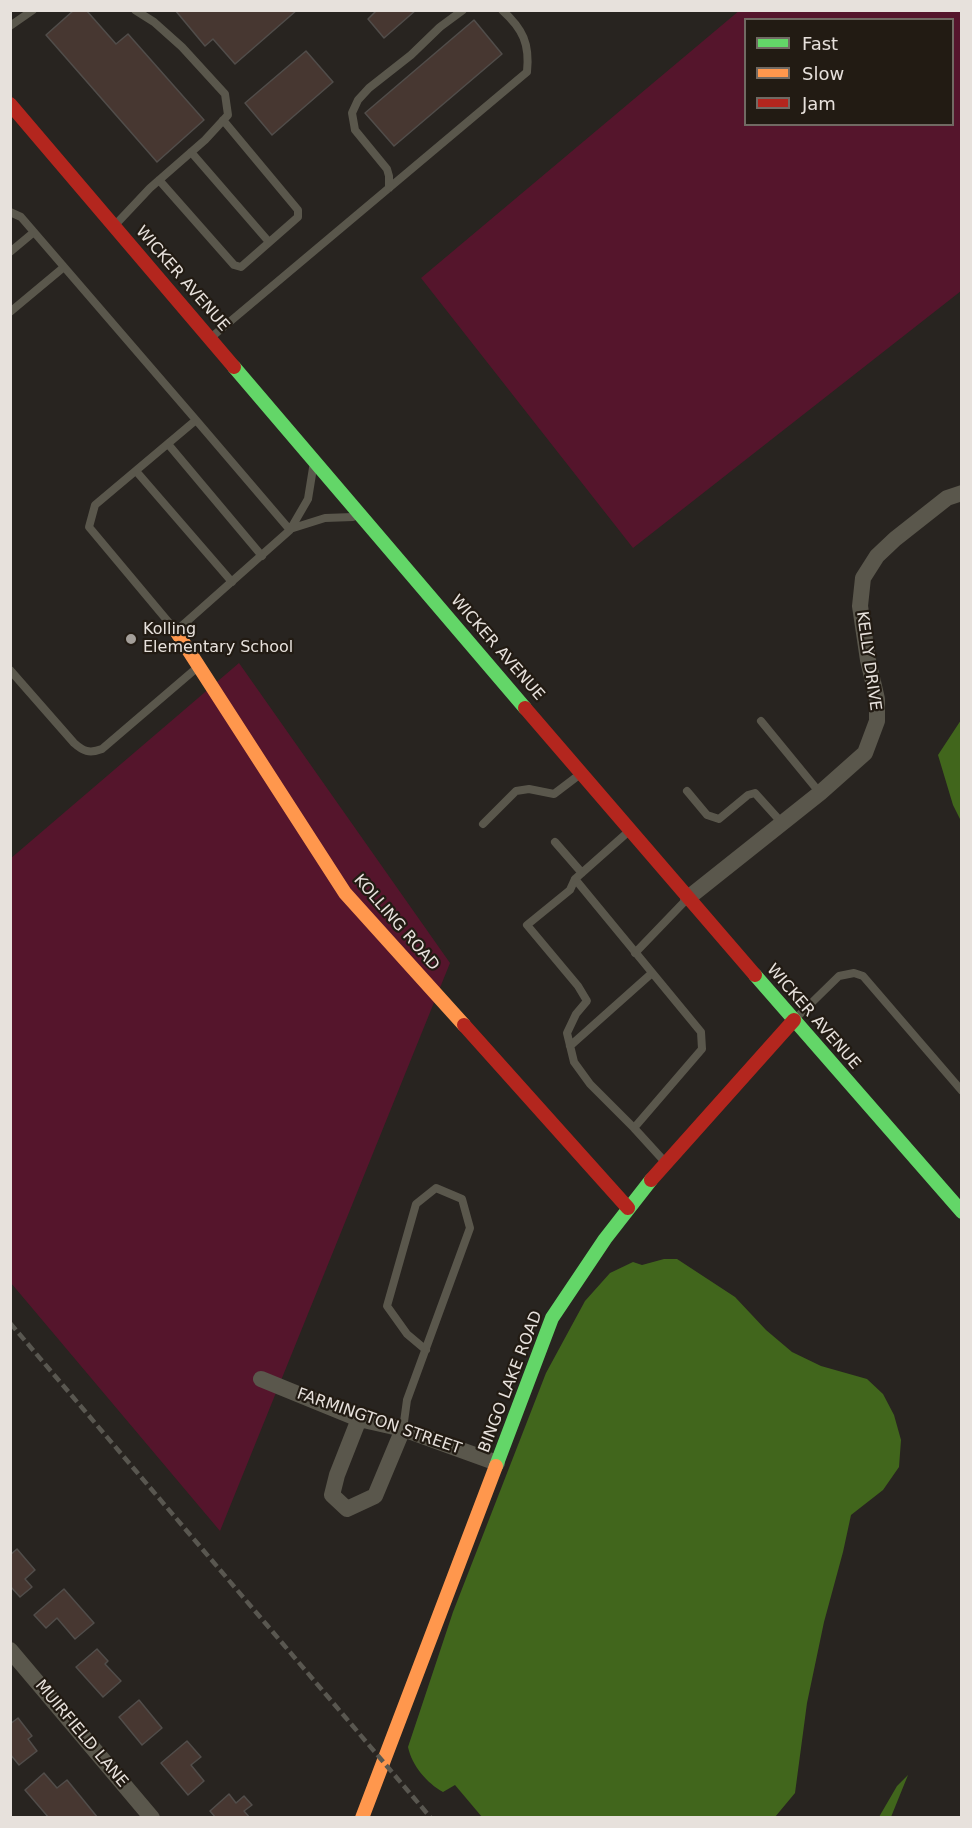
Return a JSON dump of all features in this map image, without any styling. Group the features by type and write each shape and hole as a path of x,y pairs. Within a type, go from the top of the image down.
{"main road":[{"name":"WICKER AVENUE","path":"10,104 688,898 962,1212"},
{"name":"KOLLING ROAD","path":"176,631 345,893 628,1208"},
{"name":"BINGO LAKE ROAD","path":"362,1818 552,1318 571,1285 628,1208 794,1020"}],"street":[{"name":"KELLY DRIVE","path":"688,898 782,824 865,753 877,721 877,699 860,606 863,578 877,556 895,539 947,498 962,493"},
{"name":"FARMINGTON STREET","path":"261,1379 359,1419 403,1429 497,1463"},
{"path":"359,1419 337,1475 332,1495 347,1509 375,1496 403,1429"},
{"name":"MUIRFIELD LANE","path":"10,1650 152,1818"}],"lane":[{"path":"10,26 33,10"},
{"path":"114,225 228,115 225,94 182,47 154,22 135,10"},
{"path":"389,188 387,169 355,130 352,113 358,100 369,88 463,10"},
{"path":"210,338 527,72 529,54 524,38 513,20 502,10"},
{"path":"159,180 234,265 241,267 298,217 298,210 223,120"},
{"path":"191,152 269,242"},
{"path":"10,212 21,217 290,530"},
{"path":"10,252 34,232"},
{"path":"10,312 64,267"},
{"path":"196,420 96,505 89,527 176,631 290,530 308,499 314,459"},
{"path":"168,444 262,556"},
{"path":"136,471 232,582"},
{"path":"290,530 325,518 364,517"},
{"path":"10,670 74,743 92,753 102,749 199,666"},
{"path":"761,721 820,792"},
{"path":"483,824 516,791 529,789 554,794 582,773"},
{"path":"687,791 707,815 719,819 748,795 755,793 782,824"},
{"path":"630,830 578,876 570,890 527,925 578,986 587,1001 576,1014 567,1033 574,1062 590,1083 666,1164"},
{"path":"555,842 635,953 701,1032 702,1049 634,1128"},
{"path":"635,953 688,898"},
{"path":"570,1046 652,973"},
{"path":"794,1020 839,976 854,973 863,976 962,1091"},
{"path":"403,1429 407,1400 426,1350 470,1228 462,1199 436,1188 416,1204 387,1306 407,1334 426,1350"}],"shaded area":[{"path":"740,10 961,11 961,291 633,548 421,278"},
{"path":"239,663 450,963 220,1531 11,1283 10,859"},
{"path":"961,720 961,821 953,805 938,755"},
{"path":"664,1259 677,1259 735,1297 766,1330 792,1352 821,1366 867,1379 883,1394 894,1415 901,1440 899,1467 883,1490 851,1515 824,1622 807,1703 795,1793 775,1817 482,1817 455,1785 443,1792 431,1784 413,1761 408,1747 453,1612 546,1373 585,1301 610,1273 633,1262 642,1265"},
{"path":"908,1775 891,1817 879,1817 897,1786"}],"building":[{"path":"74,10 86,10 116,44 128,34 204,120 157,162 46,35"},
{"path":"175,10 297,10 235,64 213,39 205,46"},
{"path":"377,10 416,10 384,38 368,19"},
{"path":"474,20 502,54 394,146 365,113"},
{"path":"306,51 333,82 272,135 245,103"},
{"path":"17,1549 35,1570 25,1579 32,1587 20,1597 10,1586 10,1555"},
{"path":"64,1589 94,1623 75,1639 57,1618 46,1628 34,1615"},
{"path":"97,1649 108,1661 105,1664 121,1681 103,1697 76,1667"},
{"path":"139,1700 162,1728 142,1745 119,1717"},
{"path":"18,1718 32,1736 28,1739 37,1751 19,1765 10,1754 10,1724"},
{"path":"187,1741 201,1757 191,1765 204,1781 188,1795 161,1763"},
{"path":"44,1773 57,1788 67,1780 98,1818 49,1818 25,1790"},
{"path":"229,1794 236,1803 244,1796 252,1805 244,1811 250,1818 216,1818 210,1811"}],"railway":[{"path":"10,1323 431,1818"}],"traffic: fast":[{"path":"234,367 525,708"},
{"path":"755,975 962,1212"},
{"path":"496,1466 552,1318 605,1239 651,1180"}],"traffic: slow":[{"path":"176,631 345,893 464,1025"},
{"path":"362,1818 496,1466"}],"traffic: jam":[{"path":"10,104 234,367"},
{"path":"525,708 755,975"},
{"path":"651,1180 794,1020"},
{"path":"464,1025 628,1208"}],"place":[{"name":"Kolling Elementary School","path":"131,639"}]}
